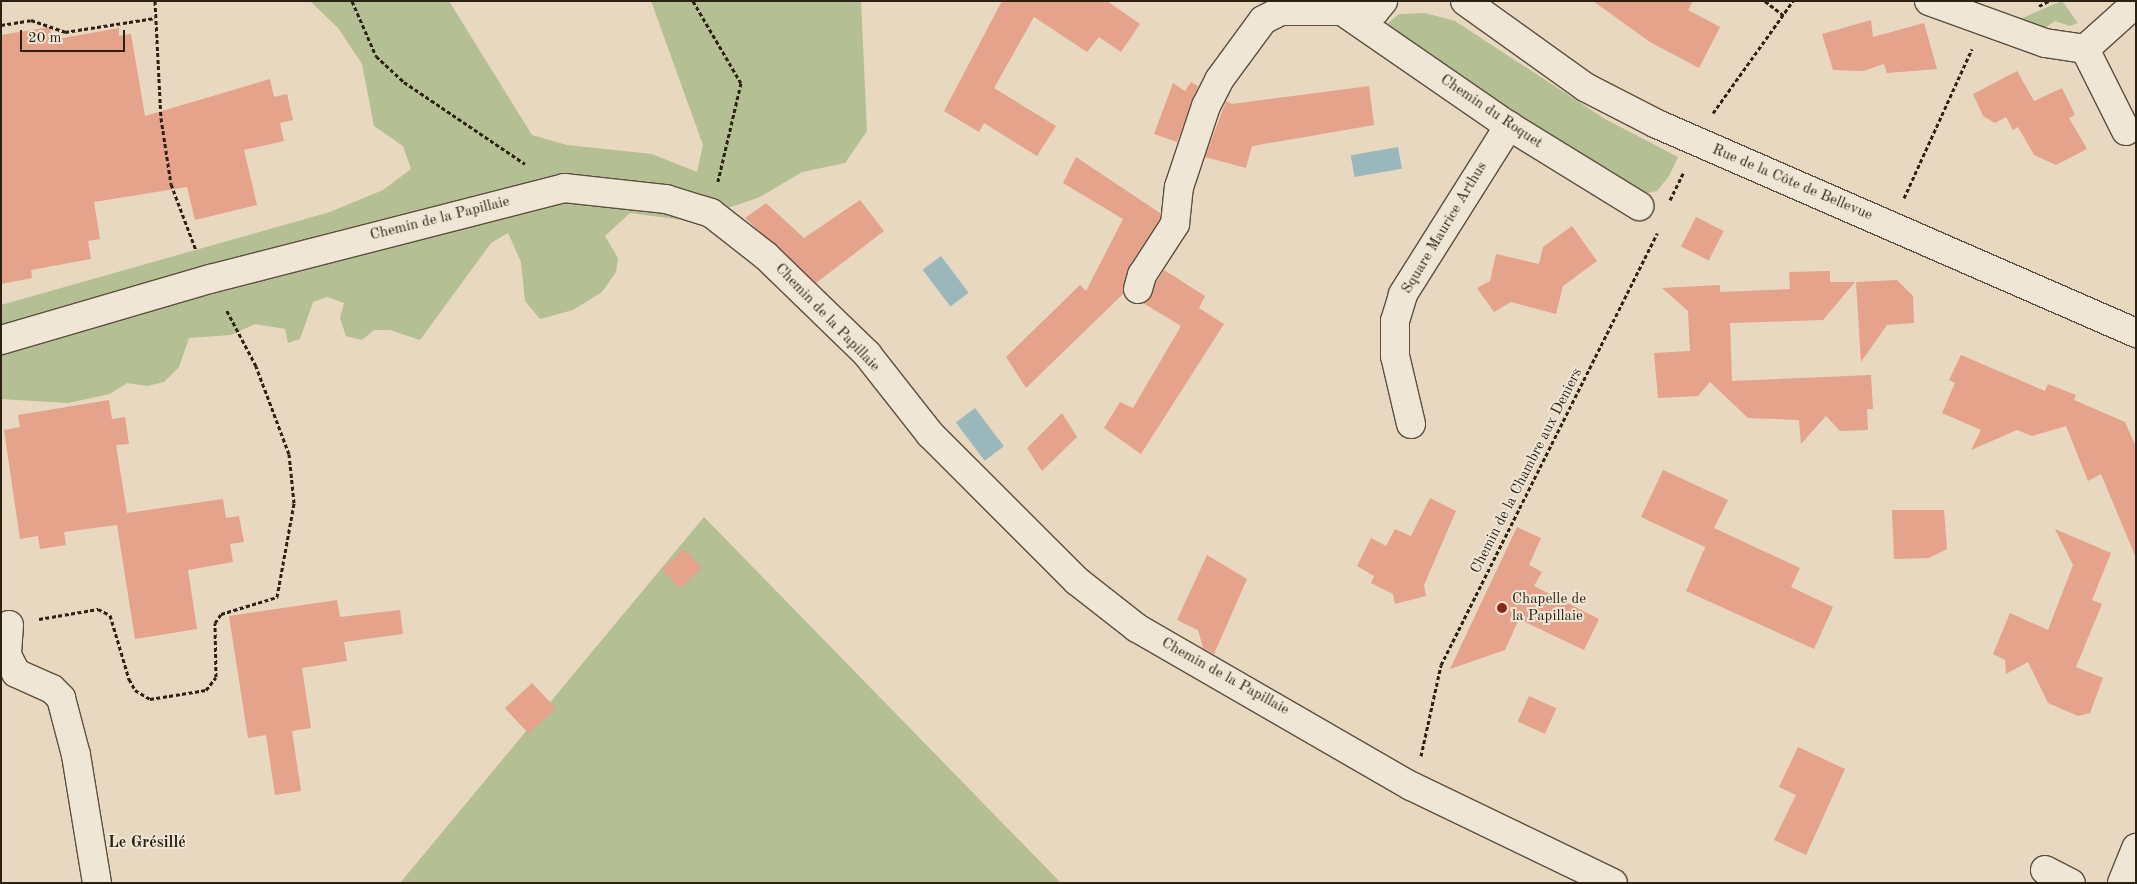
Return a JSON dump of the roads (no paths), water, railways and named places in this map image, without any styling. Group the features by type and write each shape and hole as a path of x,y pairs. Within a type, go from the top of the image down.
{"street":[{"path":"1138,289 1142,275 1174,224 1179,188 1206,106 1219,80 1264,20 1282,11 1345,13 1375,11 1383,1"},
{"name":"Rue de la Côte de Bellevue","path":"1465,1 1585,87 1689,140 2136,333"},
{"path":"1928,1 2045,43 2085,48 2136,3"},
{"name":"Chemin du Roquet","path":"1345,13 1509,126 1639,206"},
{"path":"2085,48 2126,131"},
{"name":"Square Maurice Arthus","path":"1411,424 1395,356 1395,321 1403,294 1509,126"},
{"name":"Chemin de la Papillaie","path":"1,340 210,279 564,188 666,199 711,213 766,256 867,354 930,434 1077,581 1137,628 1192,662 1293,715 1411,786 1613,883"},
{"path":"9,625 7,655 16,673 52,689 61,698 76,755 97,883"},
{"path":"2122,883 2136,848"},
{"path":"2045,870 2071,883"}],"water":[{"path":"1398,147 1402,169 1355,177 1351,155"},
{"path":"941,256 969,293 950,307 923,270"},
{"path":"975,408 1004,446 985,461 956,422"}],"place":[{"name":"Chapelle de la Papillaie","path":"1502,608"}],"district":[{"name":"Le Grésillé","path":"147,843"}]}
